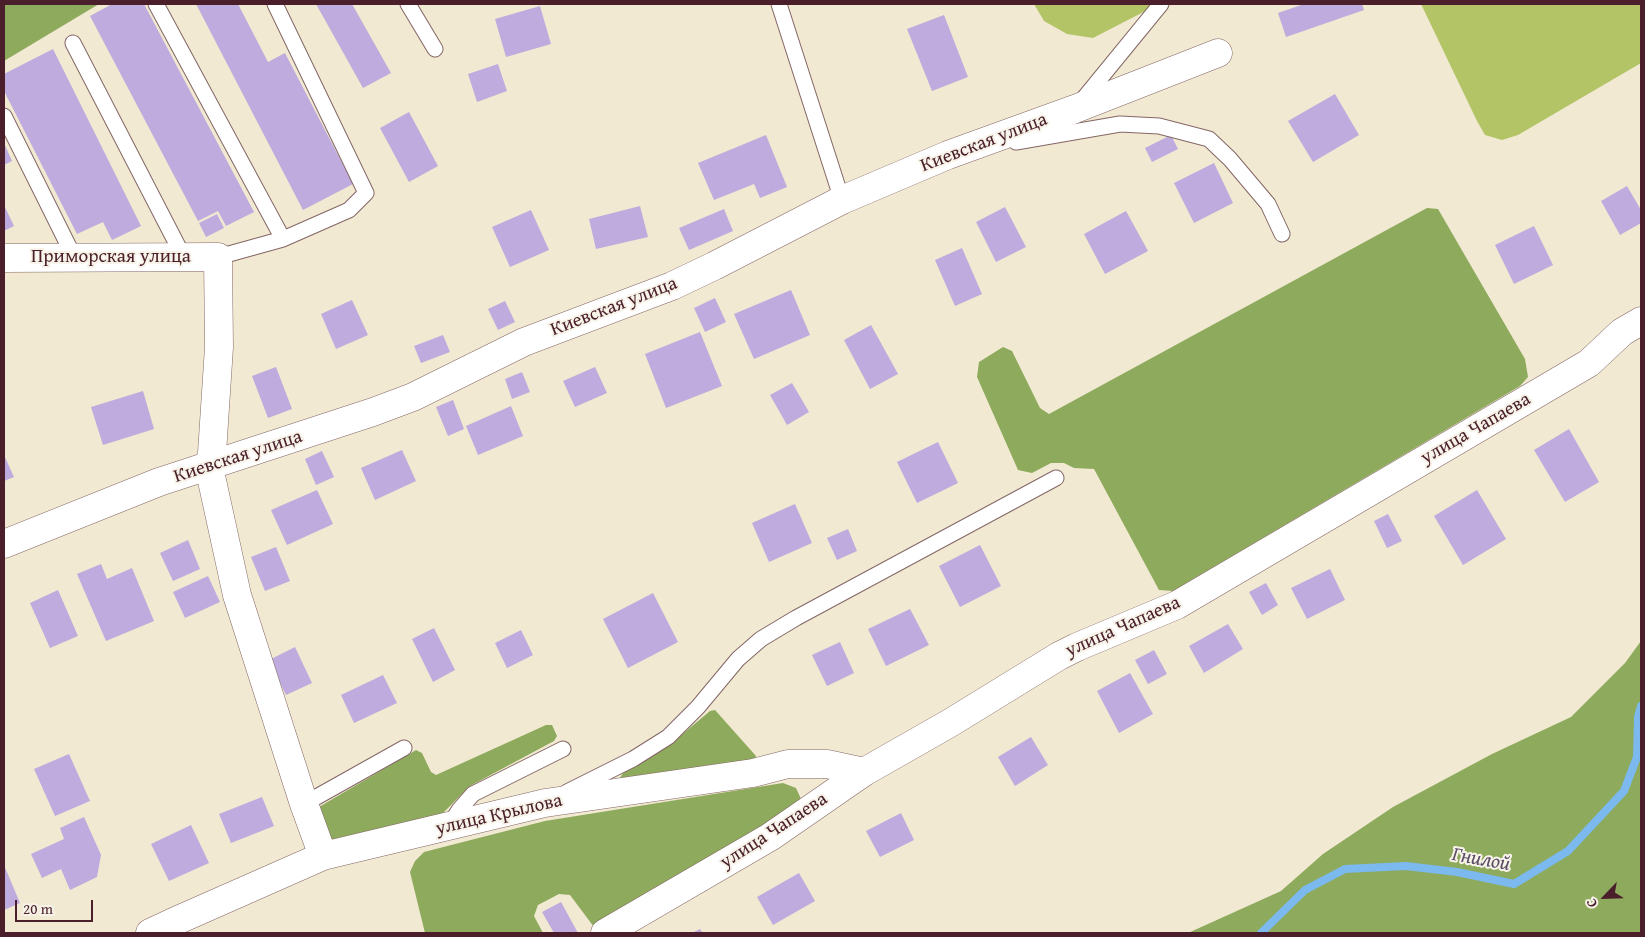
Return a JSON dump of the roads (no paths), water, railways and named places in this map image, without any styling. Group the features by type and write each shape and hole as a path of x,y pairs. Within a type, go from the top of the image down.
{"street":[{"name":"Киевская улица","path":"4,544 159,482 209,467 413,397 524,342 672,286 842,200 948,155 1075,109 1218,53"},
{"name":"Приморская улица","path":"4,258 218,257"},
{"path":"218,257 219,347 212,454 209,467 237,595 304,804 323,856"},
{"name":"улица Чапаева","path":"605,933 770,837 864,772 950,723 1059,656 1176,605 1589,363 1622,332 1641,321"},
{"name":"улица Крылова","path":"150,933 323,856 546,803 753,773 788,764 827,764 864,772"}],"lane":[{"path":"156,4 283,239"},
{"path":"218,257 283,239 348,210 366,193 274,4"},
{"path":"408,4 435,49"},
{"path":"779,4 842,200"},
{"path":"1075,109 1161,4"},
{"path":"74,43 183,256"},
{"path":"4,116 74,257"},
{"path":"948,155 1120,124 1168,128 1209,139 1230,159 1268,204 1282,234"},
{"path":"546,803 633,759 668,737 698,707 738,659 761,639 796,618 1056,478"},
{"path":"304,804 404,748"},
{"path":"449,826 458,810 473,794 563,749"}],"waterway":[{"name":"Гнилой","path":"1261,933 1305,890 1345,869 1406,866 1457,872 1514,884 1568,851 1624,791 1637,757 1638,717 1641,706"}]}
